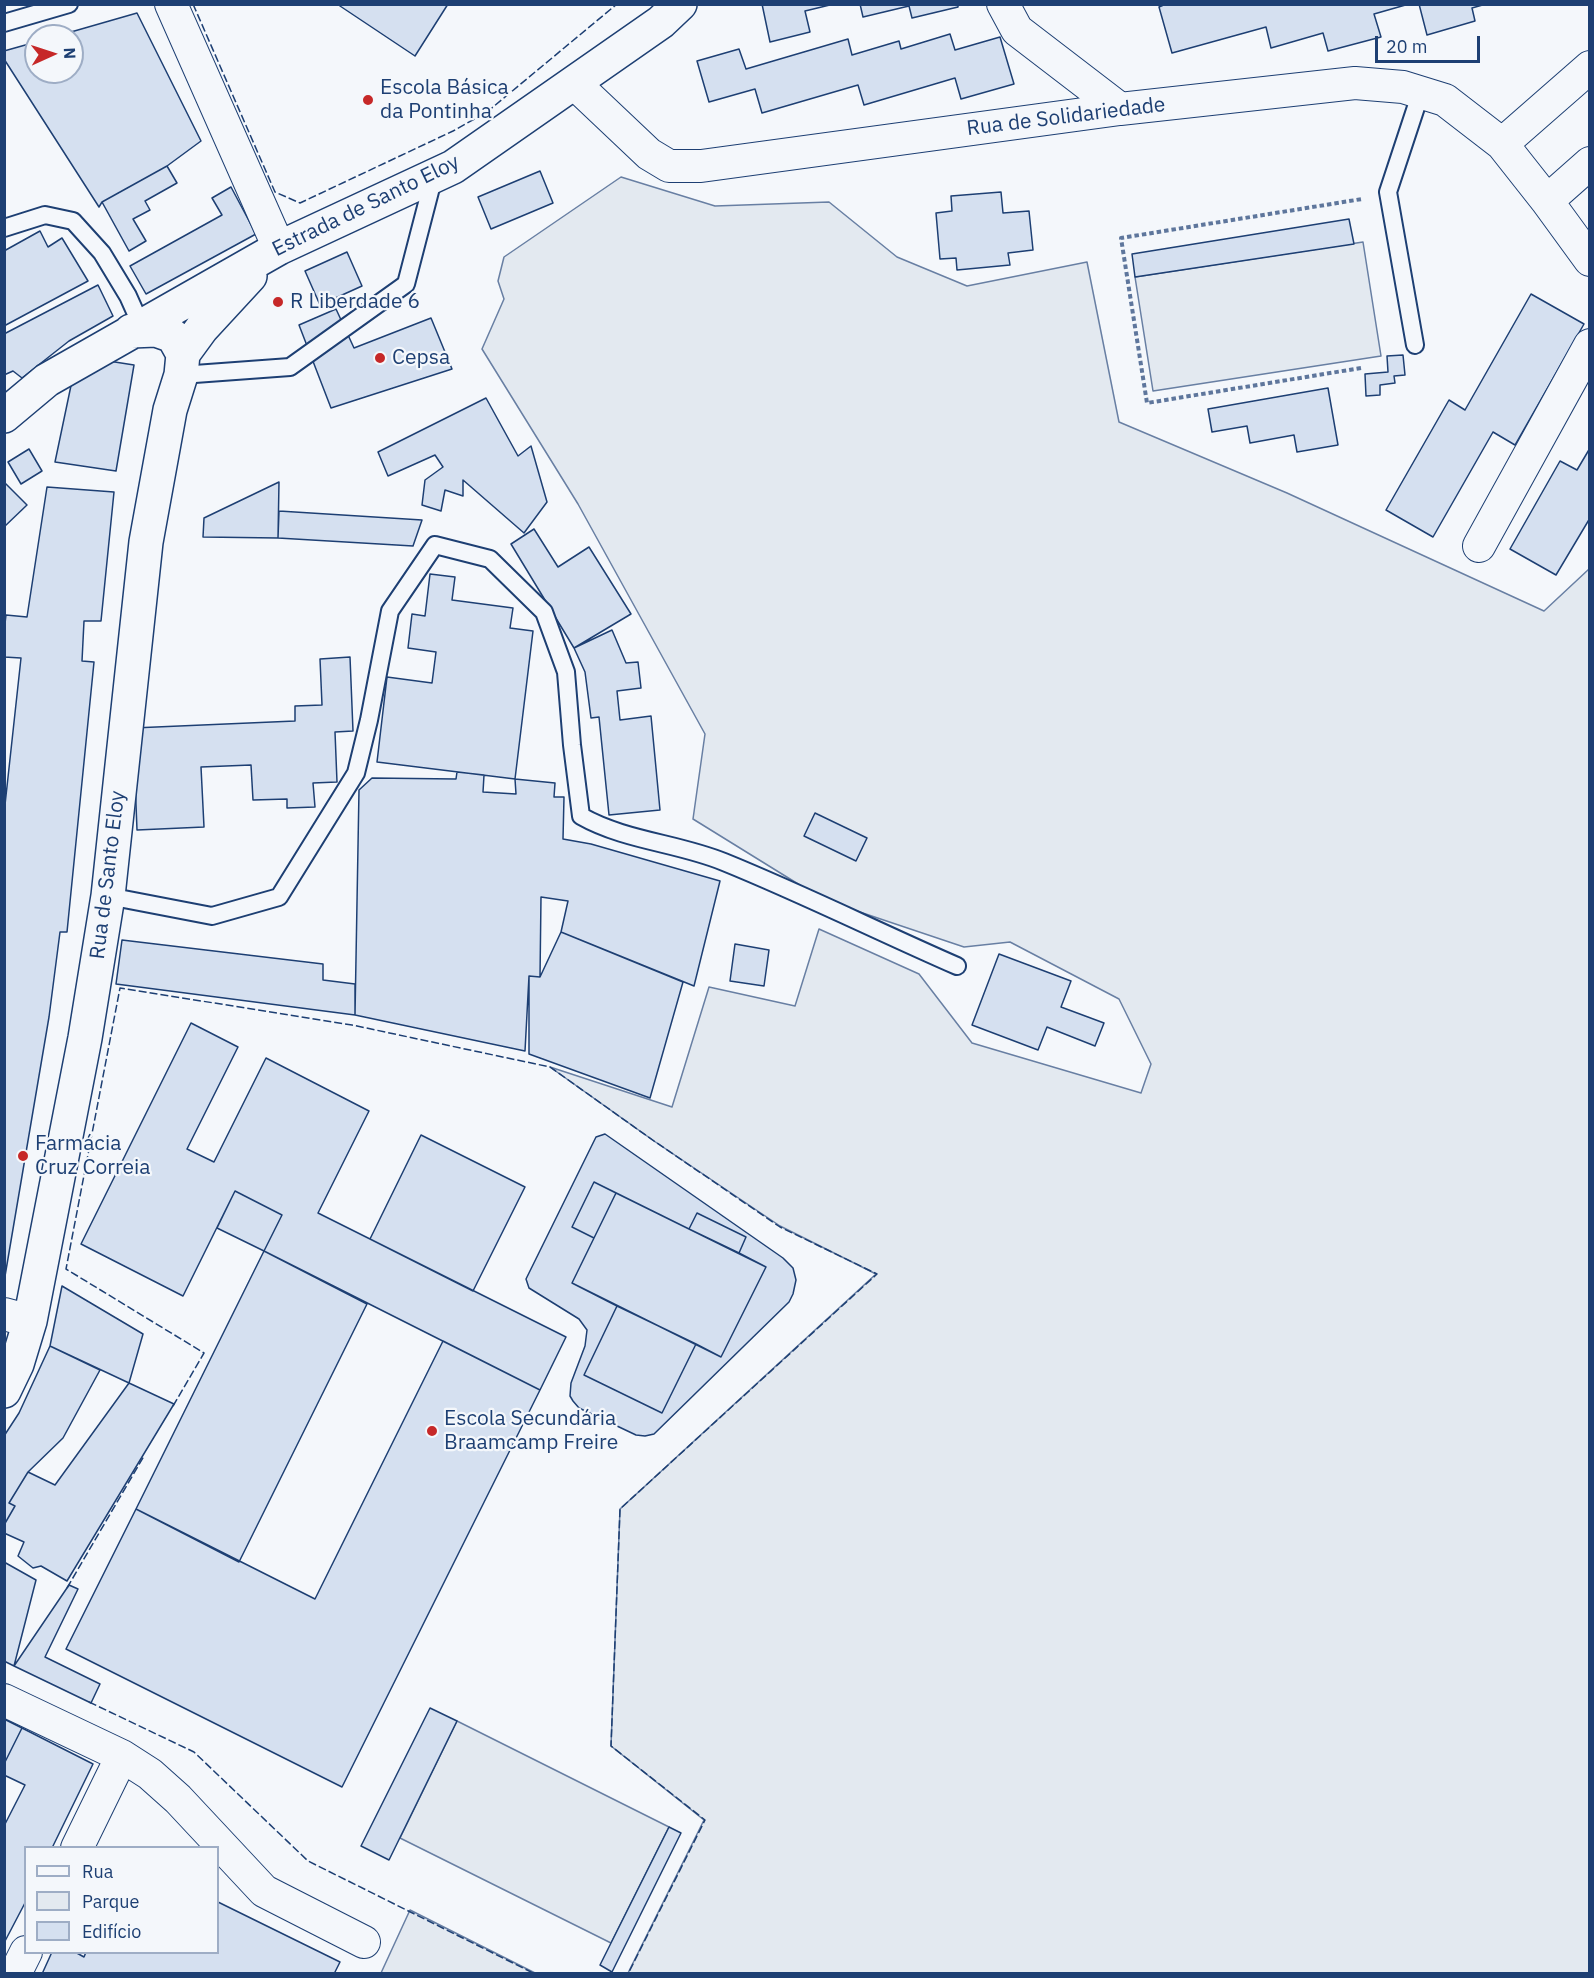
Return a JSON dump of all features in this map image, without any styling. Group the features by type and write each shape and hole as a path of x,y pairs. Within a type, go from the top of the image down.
{"main road":[{"name":"Estrada de Santo Eloy","path":"4,416 46,380 279,248 453,167 661,22 680,4"},
{"name":"Rua de Santo Eloy","path":"4,1391 17,1364 17,1318 85,1038 108,896 146,542 170,410 182,365 202,328 237,289 279,248"},
{"path":"136,328 156,330 174,336 182,365"}],"street":[{"path":"171,4 279,248"},
{"path":"1003,4 1017,30 1120,109"},
{"path":"1502,144 1590,67"},
{"name":"Rua de Solidariedade","path":"574,82 649,154 669,166 701,166 1120,109 1355,83 1403,87 1445,100 1502,144 1590,260"},
{"path":"1547,201 1590,163"},
{"path":"1479,546 1590,345"},
{"path":"4,1700 122,1756 150,1774 178,1799 264,1891 364,1942"},
{"path":"77,1846 122,1756"},
{"path":"15,1974 25,1954"}],"lane":[{"path":"4,23 69,4"},
{"path":"1414,345 1388,192 1420,92"},
{"path":"182,365 290,367 406,284 434,176"},
{"path":"4,228 45,215 73,221 102,253 128,296 136,328"},
{"path":"108,896 212,916 279,897 356,772 369,720 390,611 435,545 490,560 544,612 566,672 581,816 627,834 722,861 957,966"}],"path":[{"path":"1361,368 1147,403 1120,238 1364,199 1365,210"}],"green space":[{"path":"621,177 715,206 829,202 897,257 967,286 1087,262 1119,422 1287,493 1544,611 1589,569 1589,1973 628,1973 704,1820 611,1746 620,1509 876,1274 780,1226 550,1067 672,1107 709,987 795,1006 819,929 919,974 972,1043 1141,1093 1151,1064 1119,999 1010,942 964,947 824,900 693,819 705,734 578,504 482,349 504,299 498,281 504,257"},
{"path":"1363,242 1381,356 1153,391 1135,277"},
{"path":"457,1721 669,1827 611,1943 400,1838"},
{"path":"410,1910 535,1973 381,1973"}],"building":[{"path":"337,4 448,4 415,56"},
{"path":"762,4 834,4 805,11 810,32 770,42"},
{"path":"860,4 958,4 958,7 912,18 909,6 863,17"},
{"path":"1166,4 1409,4 1374,14 1381,37 1328,51 1323,33 1271,48 1266,27 1172,53 1159,7"},
{"path":"1419,4 1486,4 1472,8 1475,21 1427,35"},
{"path":"137,13 201,141 167,166 102,202 99,207 4,59 4,51 24,45 24,84 84,84 84,28"},
{"path":"950,34 955,50 1000,37 1014,84 961,99 955,78 864,105 858,85 762,113 755,89 709,102 697,61 739,49 746,69 848,39 852,55 899,41 901,49"},
{"path":"167,166 177,183 145,201 150,210 133,219 146,241 129,251 102,202"},
{"path":"540,171 553,203 491,229 478,197"},
{"path":"231,187 256,234 146,294 130,266 222,215 212,198"},
{"path":"1001,192 1003,213 1029,211 1033,250 1008,253 1010,265 957,270 956,258 940,259 936,213 952,211 951,196"},
{"path":"1349,219 1354,244 1135,277 1132,254"},
{"path":"40,231 48,247 62,238 88,281 4,326 4,251"},
{"path":"347,252 362,286 320,305 305,271"},
{"path":"98,285 113,316 69,341 22,378 13,371 4,375 4,334"},
{"path":"1531,294 1584,324 1515,445 1493,432 1433,537 1386,510 1449,400 1465,410"},
{"name":"Cepsa","path":"336,309 354,348 431,318 452,369 331,408 299,325"},
{"path":"1403,355 1405,375 1394,376 1395,383 1380,385 1380,395 1366,396 1365,374 1388,372 1387,356"},
{"path":"102,360 134,365 116,471 55,462 73,376"},
{"path":"1328,388 1338,445 1297,452 1294,435 1250,443 1247,426 1212,432 1208,409"},
{"path":"486,398 518,456 531,446 547,502 524,533 463,480 463,496 445,490 441,511 422,505 425,480 443,467 435,455 388,476 378,452"},
{"path":"1590,448 1590,518 1556,575 1510,549 1560,461 1577,470"},
{"path":"29,449 42,471 21,484 8,462"},
{"path":"4,482 27,505 4,527"},
{"path":"279,482 278,538 203,537 204,518"},
{"path":"47,487 114,492 101,621 84,621 82,661 94,662 67,932 60,932 49,1017 4,1282 4,814 21,658 4,657 4,632 6,615 27,617"},
{"path":"279,511 422,520 413,546 278,538"},
{"path":"534,529 558,567 589,547 631,614 574,648 511,544"},
{"path":"430,574 455,577 452,600 513,608 510,628 533,631 515,779 377,762 387,677 432,683 436,652 408,648 412,614 425,616"},
{"path":"612,630 626,663 638,662 641,688 617,691 620,720 651,716 660,810 609,815 599,717 591,718 585,672 574,648"},
{"path":"350,657 353,731 335,732 337,782 313,783 315,807 287,808 287,799 253,800 251,765 201,767 204,827 137,830 133,728 295,721 295,706 322,705 320,659"},
{"path":"457,772 484,775 483,792 516,794 515,779 555,783 554,797 564,797 563,839 591,844 720,881 694,986 561,932 568,901 541,897 540,977 529,976 525,1051 355,1015 359,790 372,778 456,779"},
{"path":"815,813 867,838 856,861 804,836"},
{"path":"561,932 683,982 650,1098 529,1054 529,976 540,977"},
{"path":"122,940 323,964 323,980 355,984 355,1015 116,984"},
{"path":"735,944 769,950 764,986 730,981"},
{"path":"999,954 1071,981 1061,1007 1104,1023 1095,1046 1047,1027 1038,1050 972,1025"},
{"path":"191,1023 238,1047 187,1149 214,1162 266,1058 369,1111 318,1213 566,1337 540,1390 264,1251 282,1215 235,1191 183,1296 81,1244"},
{"path":"605,1134 783,1258 793,1268 796,1280 789,1302 654,1434 645,1436 636,1435 579,1408 573,1401 570,1396 571,1383 585,1346 587,1330 579,1319 529,1288 526,1279 596,1137","holes":["594,1182 689,1229 697,1213 746,1237 739,1253 766,1267 721,1357 696,1344 662,1413 584,1375 617,1306 572,1283 594,1238 572,1227"]},
{"path":"421,1135 525,1187 473,1291 370,1239"},
{"path":"594,1182 616,1193 594,1238 572,1227"},
{"path":"235,1191 282,1215 264,1251 217,1228"},
{"path":"616,1193 766,1267 721,1357 572,1283"},
{"path":"697,1213 746,1237 739,1253 689,1229"},
{"path":"264,1251 367,1304 239,1562 136,1509"},
{"path":"62,1286 143,1334 129,1383 50,1346"},
{"path":"617,1306 696,1344 662,1413 584,1375"},
{"path":"443,1341 540,1390 342,1787 66,1649 136,1509 315,1599"},
{"path":"50,1346 100,1370 63,1438 28,1472 9,1503 15,1506 4,1525 4,1436 19,1413"},
{"path":"129,1383 174,1404 67,1581 41,1566 33,1568 18,1556 24,1542 4,1533 4,1525 15,1506 9,1503 28,1472 55,1485"},
{"path":"4,1562 36,1580 14,1666 4,1661"},
{"path":"69,1585 78,1589 45,1657 100,1684 91,1703 14,1666"},
{"path":"430,1708 457,1721 389,1860 361,1846"},
{"path":"4,1719 22,1728 4,1764"},
{"path":"22,1728 93,1764 53,1846 24,1846 24,1905 4,1943 4,1826 25,1785 4,1775 4,1764"},
{"path":"669,1827 681,1833 612,1972 600,1965"},
{"path":"219,1902 340,1962 334,1974 42,1974 51,1954 79,1954 84,1957 85,1954 219,1954"}],"fence":[{"path":"193,4 275,192 300,203 453,131 487,112 617,4"},
{"path":"173,1406 204,1353 66,1269 120,988 352,1025 550,1067 780,1227 877,1274 620,1509 611,1746 705,1820 628,1974"},
{"path":"67,1588 144,1456"},
{"path":"89,1702 194,1752 308,1861 535,1974"}],"place":[{"name":"Escola Básica da Pontinha","path":"368,100"},
{"name":"R Liberdade 6","path":"278,302"},
{"name":"Cepsa","path":"380,358"},
{"name":"Farmácia Cruz Correia","path":"23,1156"},
{"name":"Escola Secundária Braamcamp Freire","path":"432,1431"}]}
